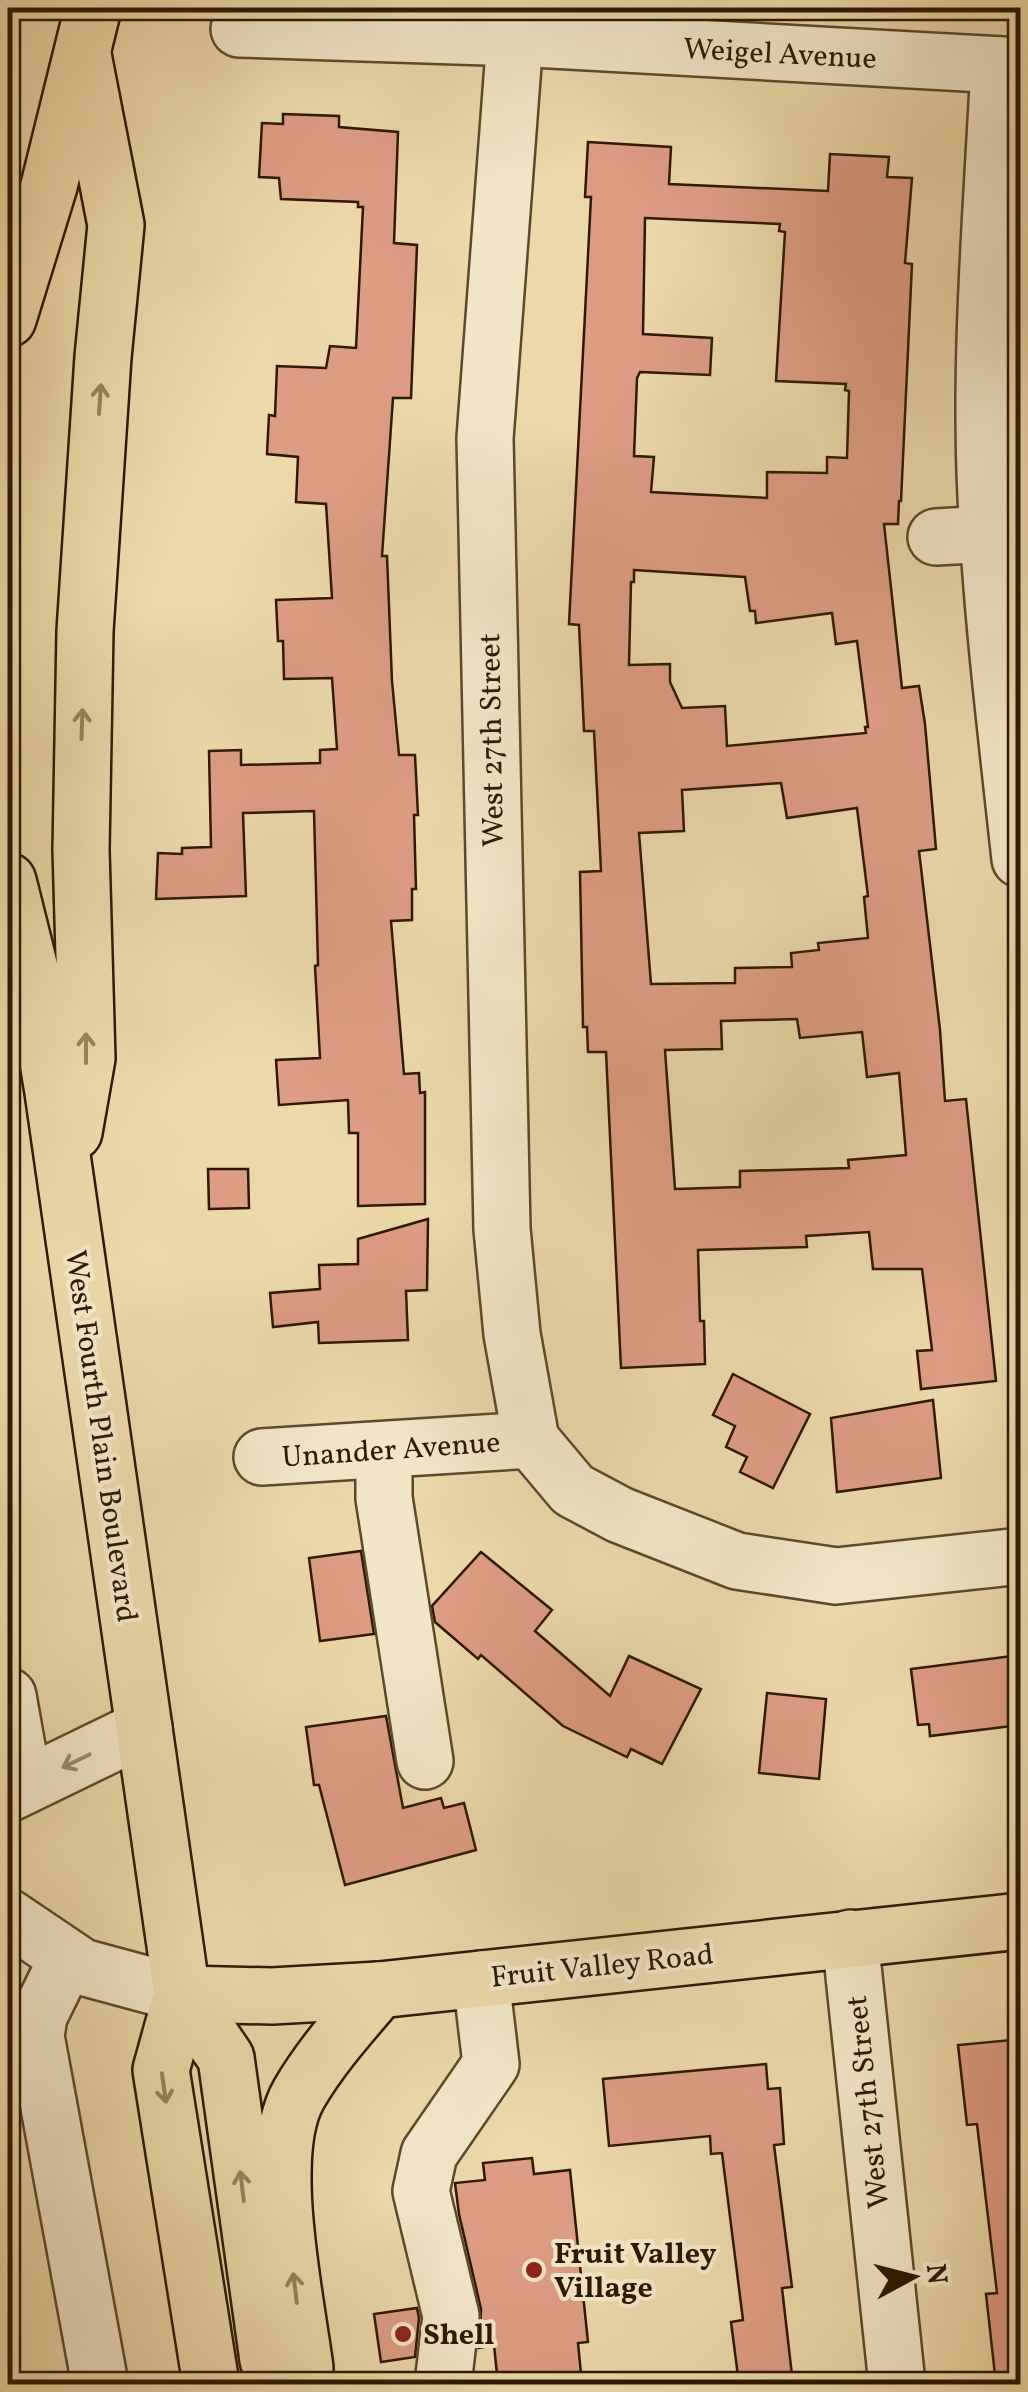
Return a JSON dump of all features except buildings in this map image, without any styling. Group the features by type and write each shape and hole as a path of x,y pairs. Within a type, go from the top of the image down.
{"main road":[{"path":"8,319 49,186 88,31"},
{"path":"66,1179 87,1058 81,850 85,648 103,357 116,224 88,31"},
{"name":"West Fourth Plain Boulevard","path":"8,881 21,927 26,1018 66,1179 182,1994 161,2070 211,2384"},
{"name":"Fruit Valley Road","path":"182,1994 272,1996 379,1990 1020,1920"},
{"path":"301,2384 305,2368 282,2151 298,2095 379,1990"},
{"name":"West Fourth Plain Boulevard","path":"182,1994 226,2058 270,2376 277,2384"}],"street":[{"name":"Weigel Avenue","path":"239,28 515,38 1010,66"},
{"name":"West 27th Street","path":"515,38 485,438 502,1228 512,1334 531,1440"},
{"path":"1010,66 985,355 962,536 994,624 1020,859"},
{"name":"Unander Avenue","path":"262,1458 531,1440 572,1490 620,1515 737,1561 836,1576 1020,1556"},
{"path":"384,1450 384,1498 425,1761"},
{"path":"8,1696 16,1790 144,1728"},
{"path":"8,1917 67,1958 102,1975 182,1994"},
{"name":"West 27th Street","path":"850,1938 896,2384"},
{"path":"67,1958 39,2016 36,2036 100,2384"},
{"path":"443,2384 451,2316 421,2192 429,2154 491,2064 481,1978"}],"place":[{"name":"Fruit Valley Village","path":"534,2270"},
{"name":"Shell","path":"403,2334"}]}
